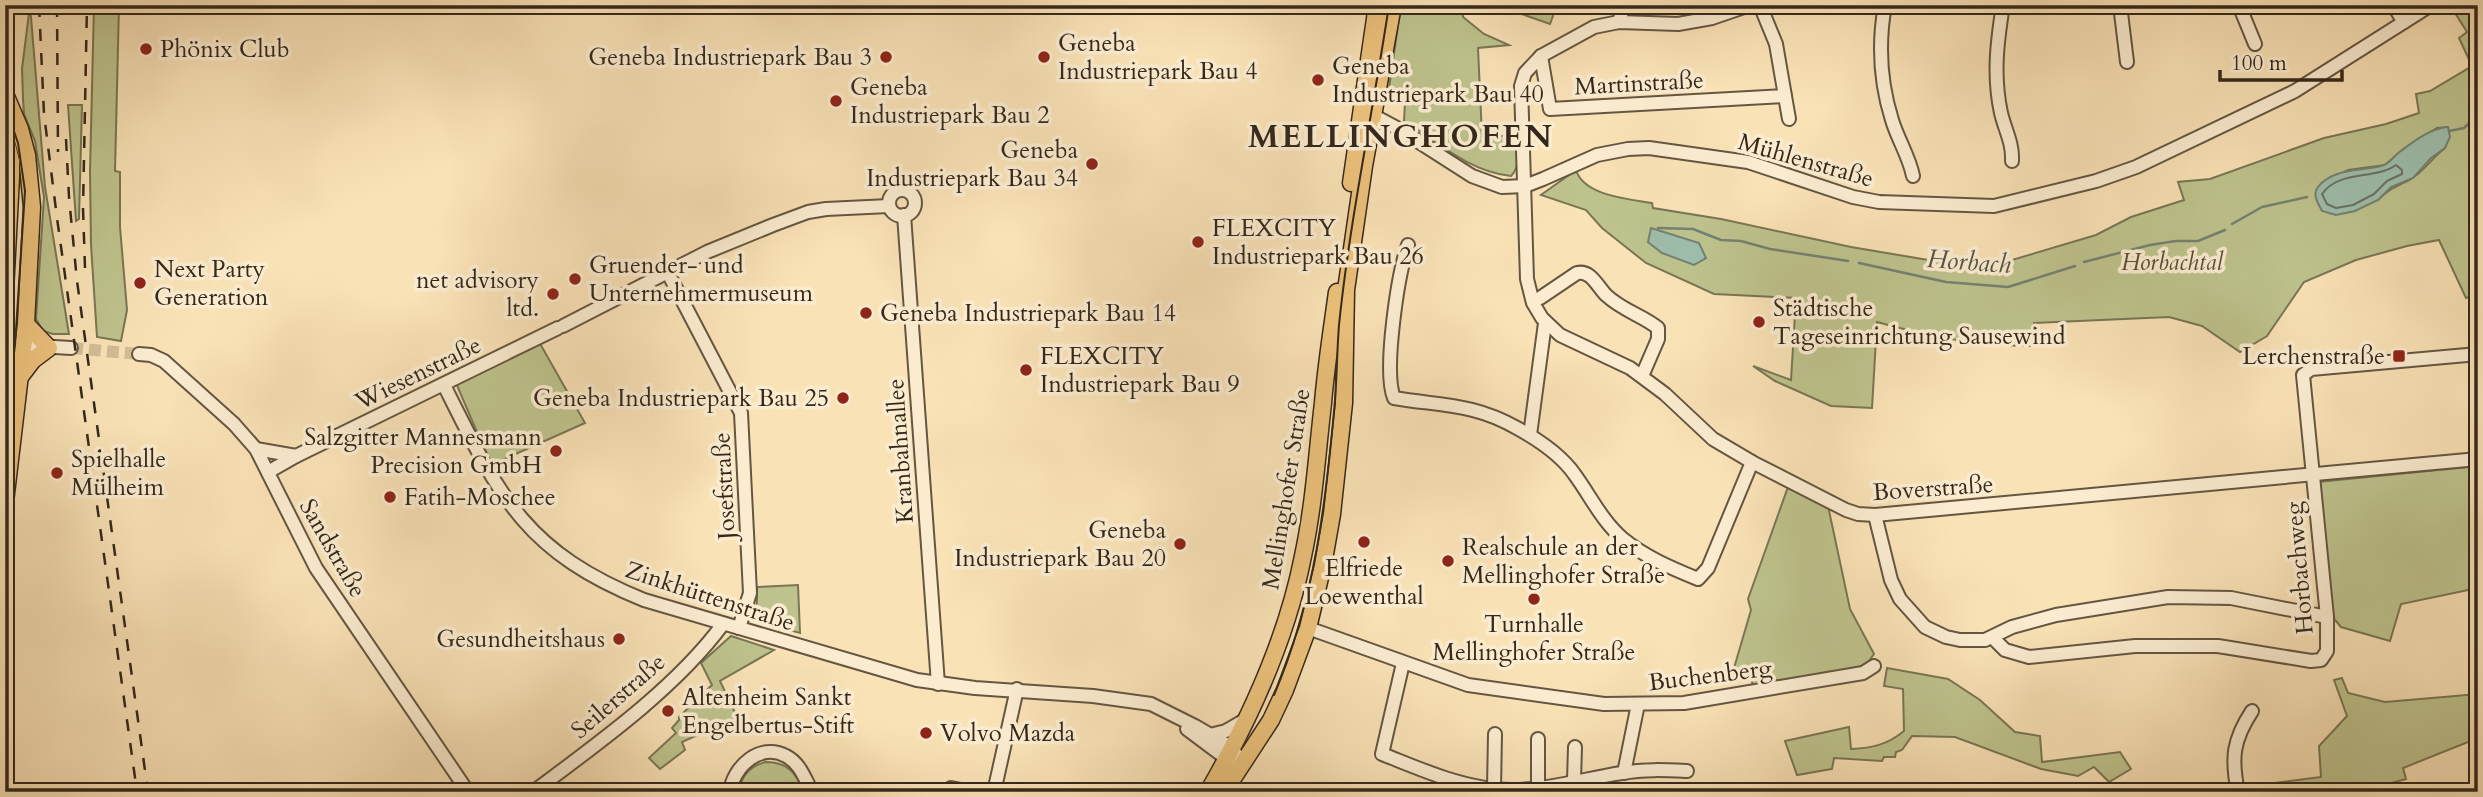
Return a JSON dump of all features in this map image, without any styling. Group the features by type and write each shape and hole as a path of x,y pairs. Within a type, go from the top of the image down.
{"main road":[{"name":"Mellinghofer Straße","path":"1208,792 1242,726 1285,626 1303,556 1337,345 1368,112 1377,5"},
{"name":"Mellinghofer Straße","path":"1368,112 1393,5"},
{"path":"5,94 20,129 31,184 32,234 26,324 5,502"},
{"path":"5,136 11,161 5,291"},
{"path":"20,377 33,360 49,348 26,324"},
{"name":"Mellinghofer Straße","path":"1224,792 1285,690 1308,628 1332,514 1344,403 1337,345"},
{"path":"1242,726 1246,759"}],"street":[{"path":"1619,22 1624,5"},
{"path":"1530,435 1545,323 1533,303 1528,285 1521,86 1525,74 1541,56 1594,27 1619,22 1678,24 1712,18 1750,5"},
{"path":"1760,5 1776,44 1788,119"},
{"path":"1885,5 1881,29 1881,67 1892,120 1910,160 1913,177"},
{"path":"2003,5 1995,66 2001,115 2013,147 2012,160"},
{"path":"2120,5 2127,62"},
{"path":"2239,5 2255,44"},
{"path":"2393,5 2404,22"},
{"name":"Mühlenstraße","path":"1368,112 1486,182 1502,187 1525,186 1612,151 1649,148 1748,162 1853,197 1879,202 1994,206 2096,181 2136,167 2295,91 2431,5"},
{"name":"Martinstraße","path":"1541,56 1550,108 1785,96"},
{"name":"Kranbahnallee","path":"889,206 890,198 895,192 908,191 915,203 911,211 904,215 938,684"},
{"path":"889,206 894,212 904,215"},
{"name":"Wiesenstraße","path":"268,472 707,252 808,212 889,206"},
{"path":"1408,245 1402,263 1390,359 1390,389 1394,398 1468,408 1498,418 1530,435 1569,467 1598,511 1623,539 1646,555 1698,579 1708,568 1752,462"},
{"path":"1540,298 1577,272 1588,274 1619,306 1658,328 1658,339 1642,376"},
{"name":"Josefstraße","path":"668,273 741,413 750,593 739,628"},
{"name":"Boverstraße","path":"1545,323 1560,335 1618,360 1642,376 1713,439 1752,462 1858,514 1875,516 2478,458"},
{"path":"5,344 71,348"},
{"name":"Sandstraße","path":"139,354 151,355 164,361 234,424 256,449 316,568 468,792"},
{"path":"2312,476 2303,390 2303,375 2307,370 2478,354"},
{"name":"Zinkhüttenstraße","path":"444,385 495,484 520,517 549,547 609,585 720,627 739,628 909,678 938,684 1137,701 1158,706 1210,735 1229,753"},
{"path":"256,449 296,456"},
{"name":"Horbachweg","path":"1993,638 2005,650 2029,657 2146,645 2218,646 2315,662 2324,656 2327,650 2327,617 2312,476"},
{"path":"1875,516 1894,587 1912,614 1926,627 1946,637 1976,642 1993,638 2012,627 2056,615 2168,597 2231,598 2327,617"},
{"name":"Seilerstraße","path":"533,792 640,708 692,659 720,627"},
{"name":"Buchenberg","path":"1308,628 1468,685 1604,704 1684,703 1863,673 1874,666"},
{"path":"1403,663 1382,754 1450,780 1494,789 1538,788 1622,773 1687,771"},
{"path":"994,792 1017,690"},
{"path":"1622,773 1638,704"},
{"path":"2238,792 2233,767 2234,755 2242,725 2252,711"},
{"name":"Zinkhüttenstraße","path":"1169,712 1192,733 1246,759"},
{"path":"1210,735 1242,726"},
{"path":"1494,789 1495,734"},
{"path":"1538,739 1538,788"},
{"path":"1574,782 1575,747"},
{"path":"730,792 741,764 757,755 777,753 786,756 800,768 812,792"},
{"path":"951,788 971,792"}],"green space":[{"path":"30,5 45,187 69,334 43,331 36,319 44,197 35,141 24,114 22,69"},
{"path":"94,5 119,5 115,171 120,172 120,227 127,310 121,341 97,337 91,245 90,171"},
{"path":"1401,5 1462,5 1463,17 1484,34 1509,45 1478,48 1482,136 1517,136 1517,163 1511,176 1482,169 1468,162 1404,121 1405,103 1389,88"},
{"path":"1496,5 1557,5 1550,24"},
{"name":"Horbachtal","path":"2450,5 2472,5 2478,16 2478,112 2473,115 2473,119 2478,121 2478,294 2466,298 2439,240 2407,246 2356,260 2304,282 2267,336 2240,352 2202,326 2169,317 2034,323 2033,346 1954,340 1877,322 1872,408 1831,406 1775,381 1753,366 1791,380 1796,298 1714,294 1646,263 1602,228 1586,210 1541,195 1576,170 1588,186 1597,191 1652,203 1653,208 1721,219 1851,247 1952,264 1992,266 2096,235 2131,217 2184,200 2178,182 2210,179 2324,138 2386,124 2419,113 2416,94 2430,91 2472,66 2459,38 2467,32","holes":["2448,127 2445,148 2415,176 2378,200 2322,183 2348,170 2385,165 2402,150 2437,128"]},
{"path":"68,105 82,105 79,219 76,221"},
{"path":"538,340 585,423 491,465 456,383"},
{"path":"2478,466 2478,588 2401,604 2390,641 2341,627 2331,615 2318,482"},
{"path":"1788,487 1828,506 1850,609 1874,654 1866,665 1830,675 1753,689 1751,674 1734,668 1751,610 1748,599"},
{"path":"798,585 800,633 753,620 757,587"},
{"path":"731,636 774,650 720,681 739,721 719,731 717,726 682,742 685,750 660,769 649,758 676,733 672,728 679,717 712,685 701,663"},
{"path":"1887,668 1948,679 1980,700 2015,732 2040,736 2042,762 2120,752 2131,769 2109,782 2094,767 2078,776 2041,769 1955,737 1912,736 1902,750 1896,752 1895,757 1884,757 1882,761 1834,758 1832,769 1797,775 1785,741 1849,727 1851,749 1859,749 1885,743 1904,731 1903,689 1884,686"},
{"path":"2342,678 2348,693 2385,702 2478,694 2478,738 2403,768 2406,779 2359,792 2245,792 2245,787 2321,777 2319,746 2347,716 2334,680"},
{"path":"766,762 786,766 805,792 739,792 747,772"}],"water":[{"path":"2448,127 2450,137 2445,148 2431,158 2413,178 2391,187 2378,200 2355,211 2336,215 2322,211 2316,193 2324,181 2340,173 2384,165 2423,136"},
{"path":"1651,228 1699,243 1706,258 1694,265 1662,253 1648,242"}],"waterway":[{"name":"Horbach","path":"2449,131 2464,128 2473,119"},
{"name":"Horbach","path":"2232,224 2262,207 2307,197"},
{"name":"Horbach","path":"1658,228 1693,229 1721,240 1741,241 1770,249 1848,261"},
{"name":"Horbach","path":"2084,262 2150,245 2198,241 2225,230"},
{"name":"Horbach","path":"1859,263 1946,282 2008,287 2075,266"}],"tunnel":[{"path":"71,348 139,354"}],"tram line":[{"path":"1274,695 1300,623 1323,513 1344,285 1389,5"},
{"path":"5,105 18,143 25,191 15,345 5,422"}],"railway":[{"path":"39,5 44,114 137,792"},
{"path":"57,5 58,152"},
{"path":"85,268 83,208 87,5"},
{"path":"66,139 77,281 148,792"}],"place":[{"name":"Phönix Club","path":"146,49"},
{"name":"Geneba Industriepark Bau 3","path":"886,57"},
{"name":"Geneba Industriepark Bau 4","path":"1044,57"},
{"name":"Geneba Industriepark Bau 40","path":"1318,80"},
{"name":"Geneba Industriepark Bau 2","path":"836,101"},
{"name":"Geneba Industriepark Bau 34","path":"1092,164"},
{"name":"FLEXCITY Industriepark Bau 26","path":"1198,242"},
{"name":"Gruender- und Unternehmermuseum","path":"575,279"},
{"name":"Next Party Generation","path":"140,283"},
{"name":"net advisory ltd.","path":"553,294"},
{"name":"Geneba Industriepark Bau 14","path":"866,313"},
{"name":"Städtische Tageseinrichtung Sausewind","path":"1759,322"},
{"name":"Lerchenstraße","path":"2399,356"},
{"name":"FLEXCITY Industriepark Bau 9","path":"1026,370"},
{"name":"Geneba Industriepark Bau 25","path":"843,398"},
{"name":"Salzgitter Mannesmann Precision GmbH","path":"556,451"},
{"name":"Spielhalle Mülheim","path":"57,473"},
{"name":"Fatih-Moschee","path":"390,497"},
{"name":"Elfriede Loewenthal","path":"1364,542"},
{"name":"Geneba Industriepark Bau 20","path":"1180,544"},
{"name":"Realschule an der Mellinghofer Straße","path":"1448,561"},
{"name":"Turnhalle Mellinghofer Straße","path":"1534,599"},
{"name":"Gesundheitshaus","path":"619,639"},
{"name":"Altenheim Sankt Engelbertus-Stift","path":"668,711"},
{"name":"Volvo Mazda","path":"926,733"}],"district":[{"name":"MELLINGHOFEN","path":"1401,136"}]}
